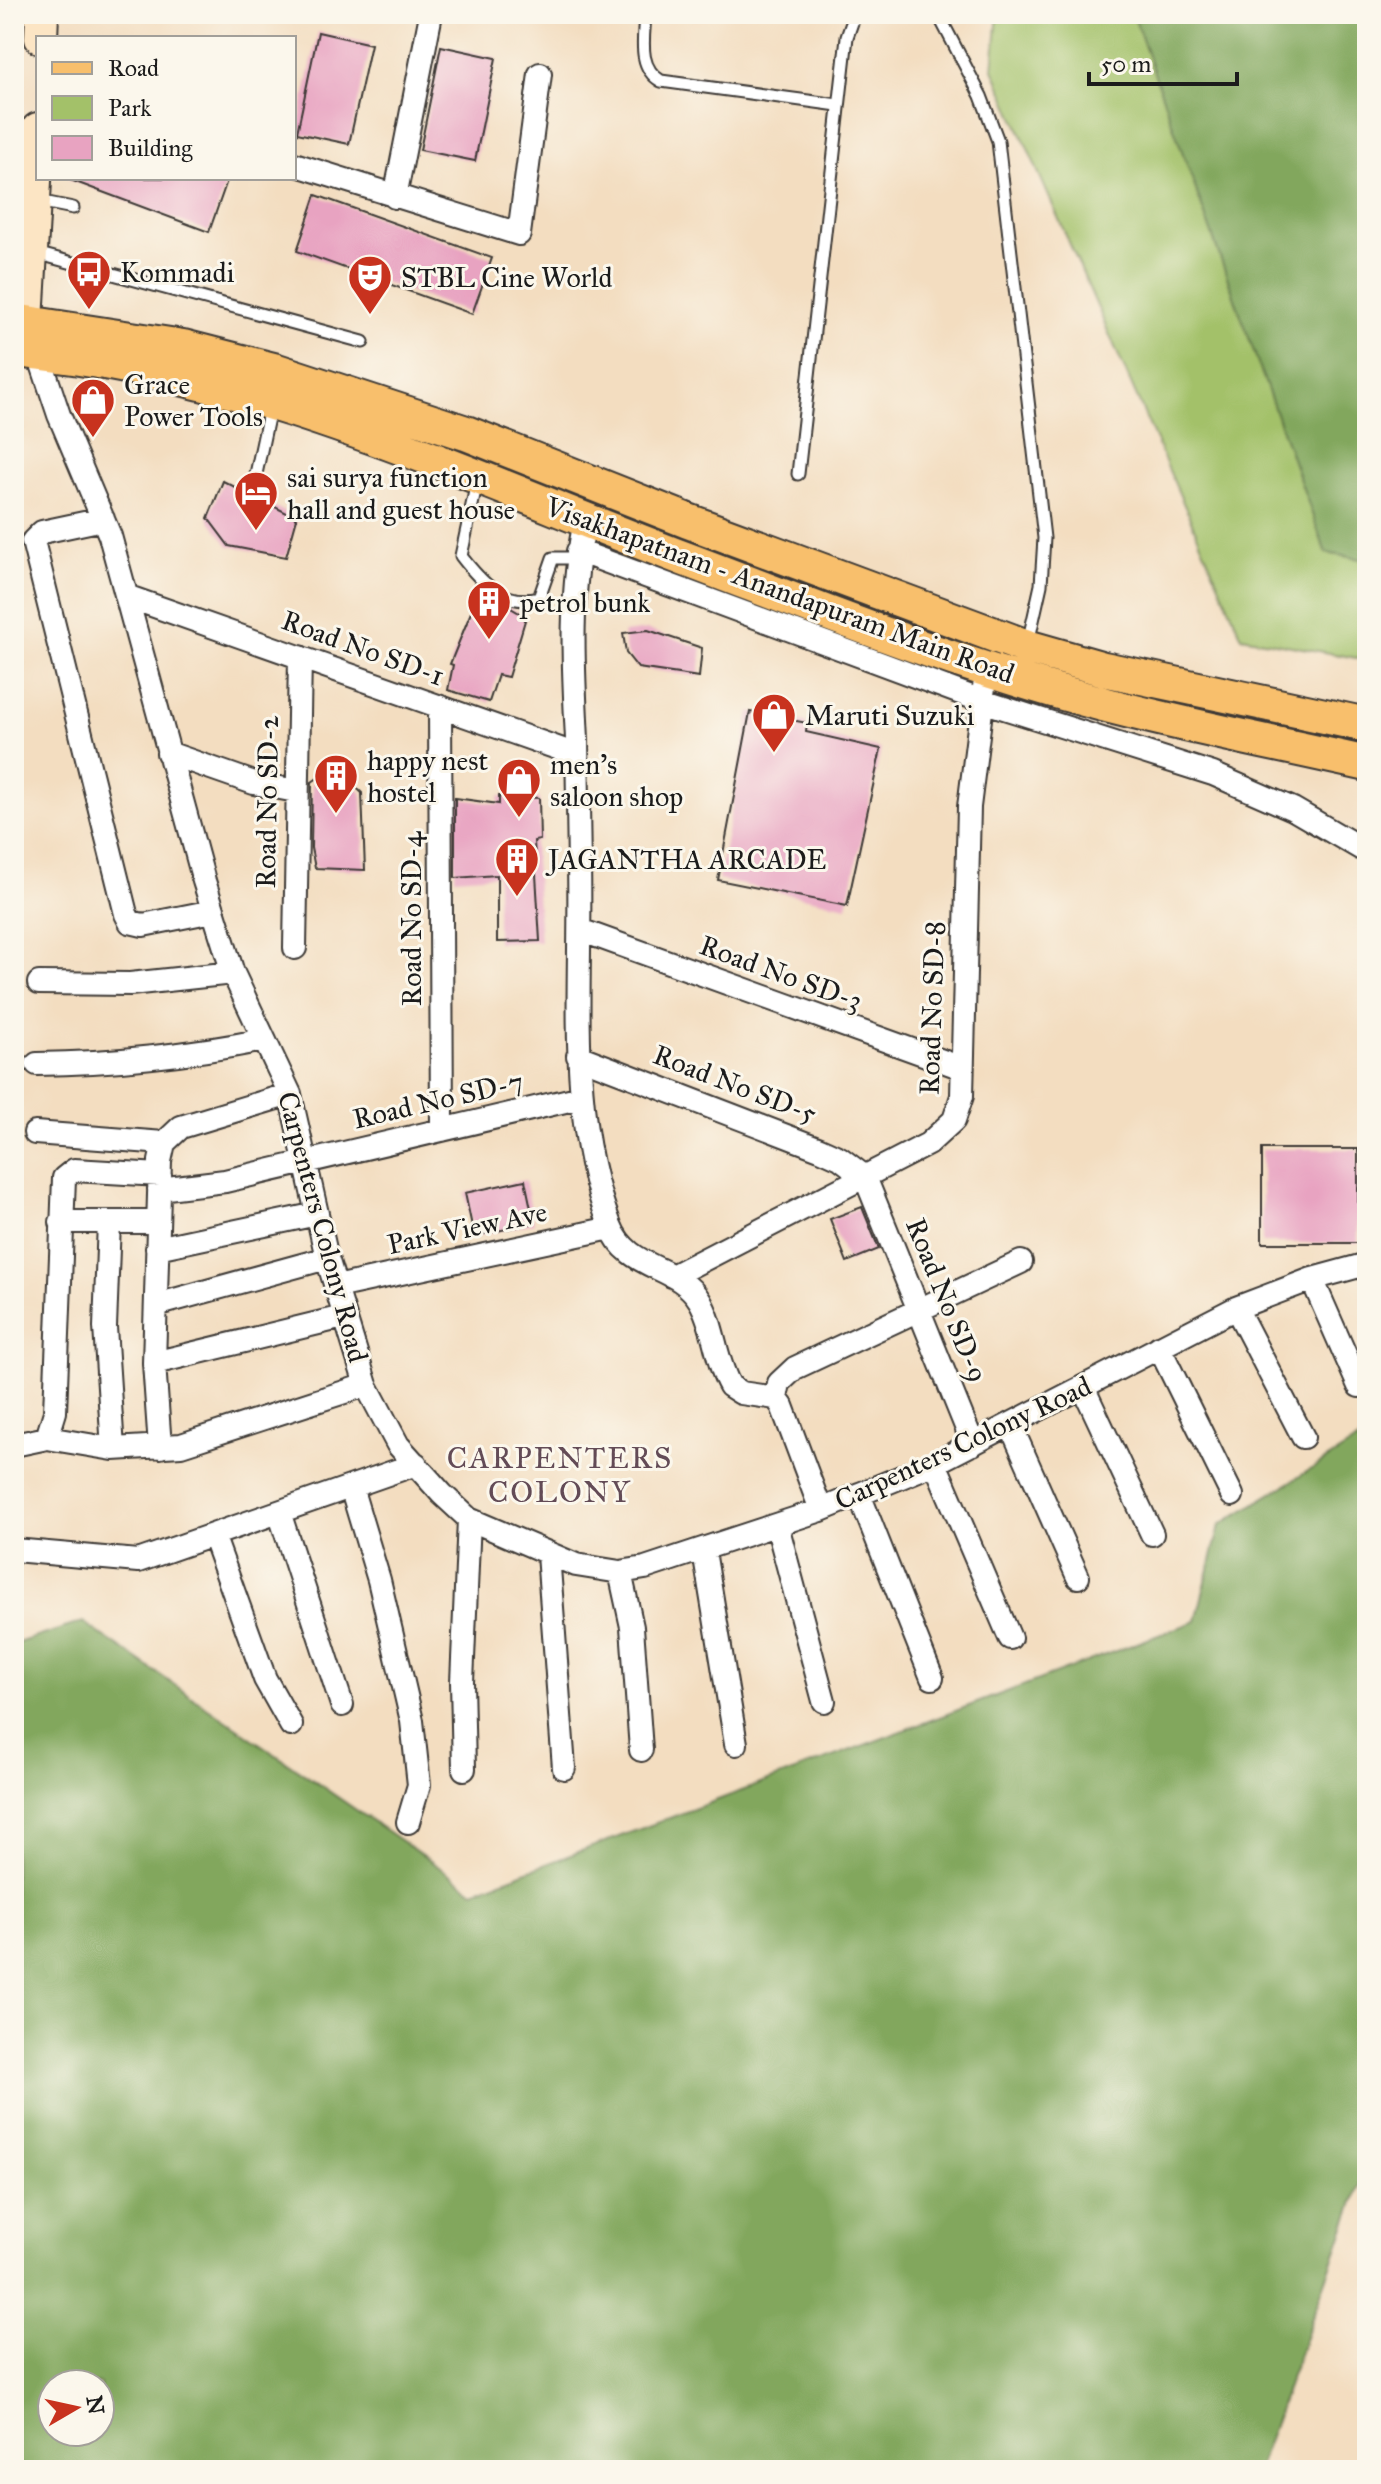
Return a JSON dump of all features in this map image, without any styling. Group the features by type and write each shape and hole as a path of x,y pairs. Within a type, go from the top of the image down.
{"main road":[{"name":"Visakhapatnam - Anandapuram Main Road","path":"20,337 183,347 277,371 466,433 702,527 1027,647 1104,669 1367,725"},
{"name":"Visakhapatnam - Anandapuram Main Road","path":"20,337 68,354 159,373 271,403 454,465 478,478 586,517 984,685 1102,704 1367,764"}],"street":[{"path":"41,36 42,14"},
{"path":"395,197 431,14"},
{"path":"296,165 519,234 540,74"},
{"name":"Carpenters Colony Road","path":"36,164 31,252 20,337 59,415 103,519 129,597 168,753 233,973 290,1094 327,1258 366,1385 398,1445 469,1519 576,1565 620,1572 645,1568 821,1510 935,1463 1236,1308 1312,1279 1367,1264"},
{"path":"586,517 577,555 573,615 580,930 578,1056 594,1166 611,1228 622,1247 639,1262 687,1286 700,1301 730,1386 741,1393 776,1398"},
{"path":"103,519 42,532 33,541 126,914 130,922 143,925 213,911"},
{"path":"577,555 984,685 1213,774 1293,809 1367,852"},
{"name":"Road No SD-1","path":"129,597 577,755"},
{"name":"Road No SD-2","path":"295,948 300,657"},
{"name":"Road No SD-8","path":"672,1276 865,1177 944,1132 959,1107 969,807 984,685"},
{"name":"Road No SD-4","path":"440,707 442,1130"},
{"path":"168,753 254,783 296,791"},
{"name":"Road No SD-3","path":"580,930 962,1068"},
{"path":"39,983 130,984 233,973"},
{"path":"37,1064 97,1064 264,1040"},
{"name":"Road No SD-5","path":"578,1056 820,1149 840,1158 865,1177"},
{"path":"160,1447 154,1363 158,1222 164,1143 181,1127 290,1094"},
{"name":"Road No SD-7","path":"61,1222 62,1187 68,1172 160,1182 225,1181 582,1097"},
{"path":"35,1133 164,1143"},
{"name":"Road No SD-9","path":"865,1177 973,1444"},
{"path":"157,1248 317,1214"},
{"path":"47,1438 55,1401 61,1222 158,1222"},
{"path":"109,1222 105,1327 113,1449"},
{"name":"Park View Ave","path":"336,1287 611,1228"},
{"path":"156,1305 327,1258"},
{"path":"821,1510 776,1398 779,1383 795,1368 1021,1262"},
{"path":"1312,1279 1359,1386"},
{"path":"1236,1308 1303,1437"},
{"path":"154,1363 343,1317"},
{"path":"1159,1347 1232,1495"},
{"path":"14,1445 47,1438 113,1449 181,1445 366,1385"},
{"path":"1083,1387 1152,1534"},
{"path":"1011,1426 1078,1577"},
{"path":"935,1463 1010,1638"},
{"path":"14,1550 129,1562 416,1464"},
{"path":"351,1487 379,1580 412,1721 419,1785 408,1822"},
{"path":"859,1494 932,1678"},
{"path":"279,1512 342,1705"},
{"path":"464,1769 462,1682 469,1519"},
{"path":"777,1525 824,1701"},
{"path":"213,1535 265,1679 291,1725"},
{"path":"704,1551 736,1744"},
{"path":"548,1554 564,1768"},
{"path":"620,1572 632,1627 641,1750"}],"lane":[{"path":"645,14 646,65 650,75 661,81 838,105"},
{"path":"798,474 838,105 847,37 855,14"},
{"path":"938,14 981,96 998,141 1044,538 1041,585 1027,647"},
{"path":"34,200 73,208"},
{"path":"31,252 363,342"},
{"path":"256,474 271,403"},
{"path":"478,478 461,556 483,584 501,595 527,601 539,598 553,558 577,555"}],"green space":[{"path":"998,14 1367,14 1367,660 1242,637 993,69"},
{"path":"1133,14 1367,14 1367,560 1326,553"},
{"path":"1367,1435 1367,2166 1257,2470 14,2470 14,1644 83,1622 474,1891 1196,1621 1220,1525"}],"building":[{"path":"318,32 371,44 349,144 297,133"},
{"path":"441,46 496,58 475,161 420,150"},
{"path":"70,180 227,180 209,232"},
{"path":"316,195 492,258 472,314 297,251"},
{"name":"sai surya function hall and guest house","path":"223,481 297,518 286,557 229,546 208,518"},
{"name":"petrol bunk","path":"480,590 526,617 508,677 498,675 489,702 448,690 453,665 450,664"},
{"path":"648,630 702,648 699,677 638,668 626,653 623,633"},
{"path":"750,712 807,723 806,732 881,749 847,906 718,880"},
{"name":"happy nest hostel","path":"325,773 342,774 362,793 365,870 315,868 311,848 312,782"},
{"path":"499,796 539,798 540,840 534,841 540,941 497,942 497,875 455,878 455,798 499,804"},
{"path":"1262,1149 1358,1149 1358,1243 1262,1243"},
{"path":"525,1180 534,1223 474,1236 465,1193"},
{"path":"862,1207 879,1249 847,1262 830,1219"}],"place":[{"name":"Kommadi","path":"89,311"},
{"name":"STBL Cine World","path":"370,316"},
{"name":"Grace Power Tools","path":"93,439"},
{"name":"sai surya function hall and guest house","path":"256,532"},
{"name":"petrol bunk","path":"489,641"},
{"name":"Maruti Suzuki","path":"774,754"},
{"name":"happy nest hostel","path":"336,815"},
{"name":"men's saloon shop","path":"519,819"},
{"name":"JAGANTHA ARCADE","path":"517,898"}],"district":[{"name":"CARPENTERS COLONY","path":"560,1475"}]}
